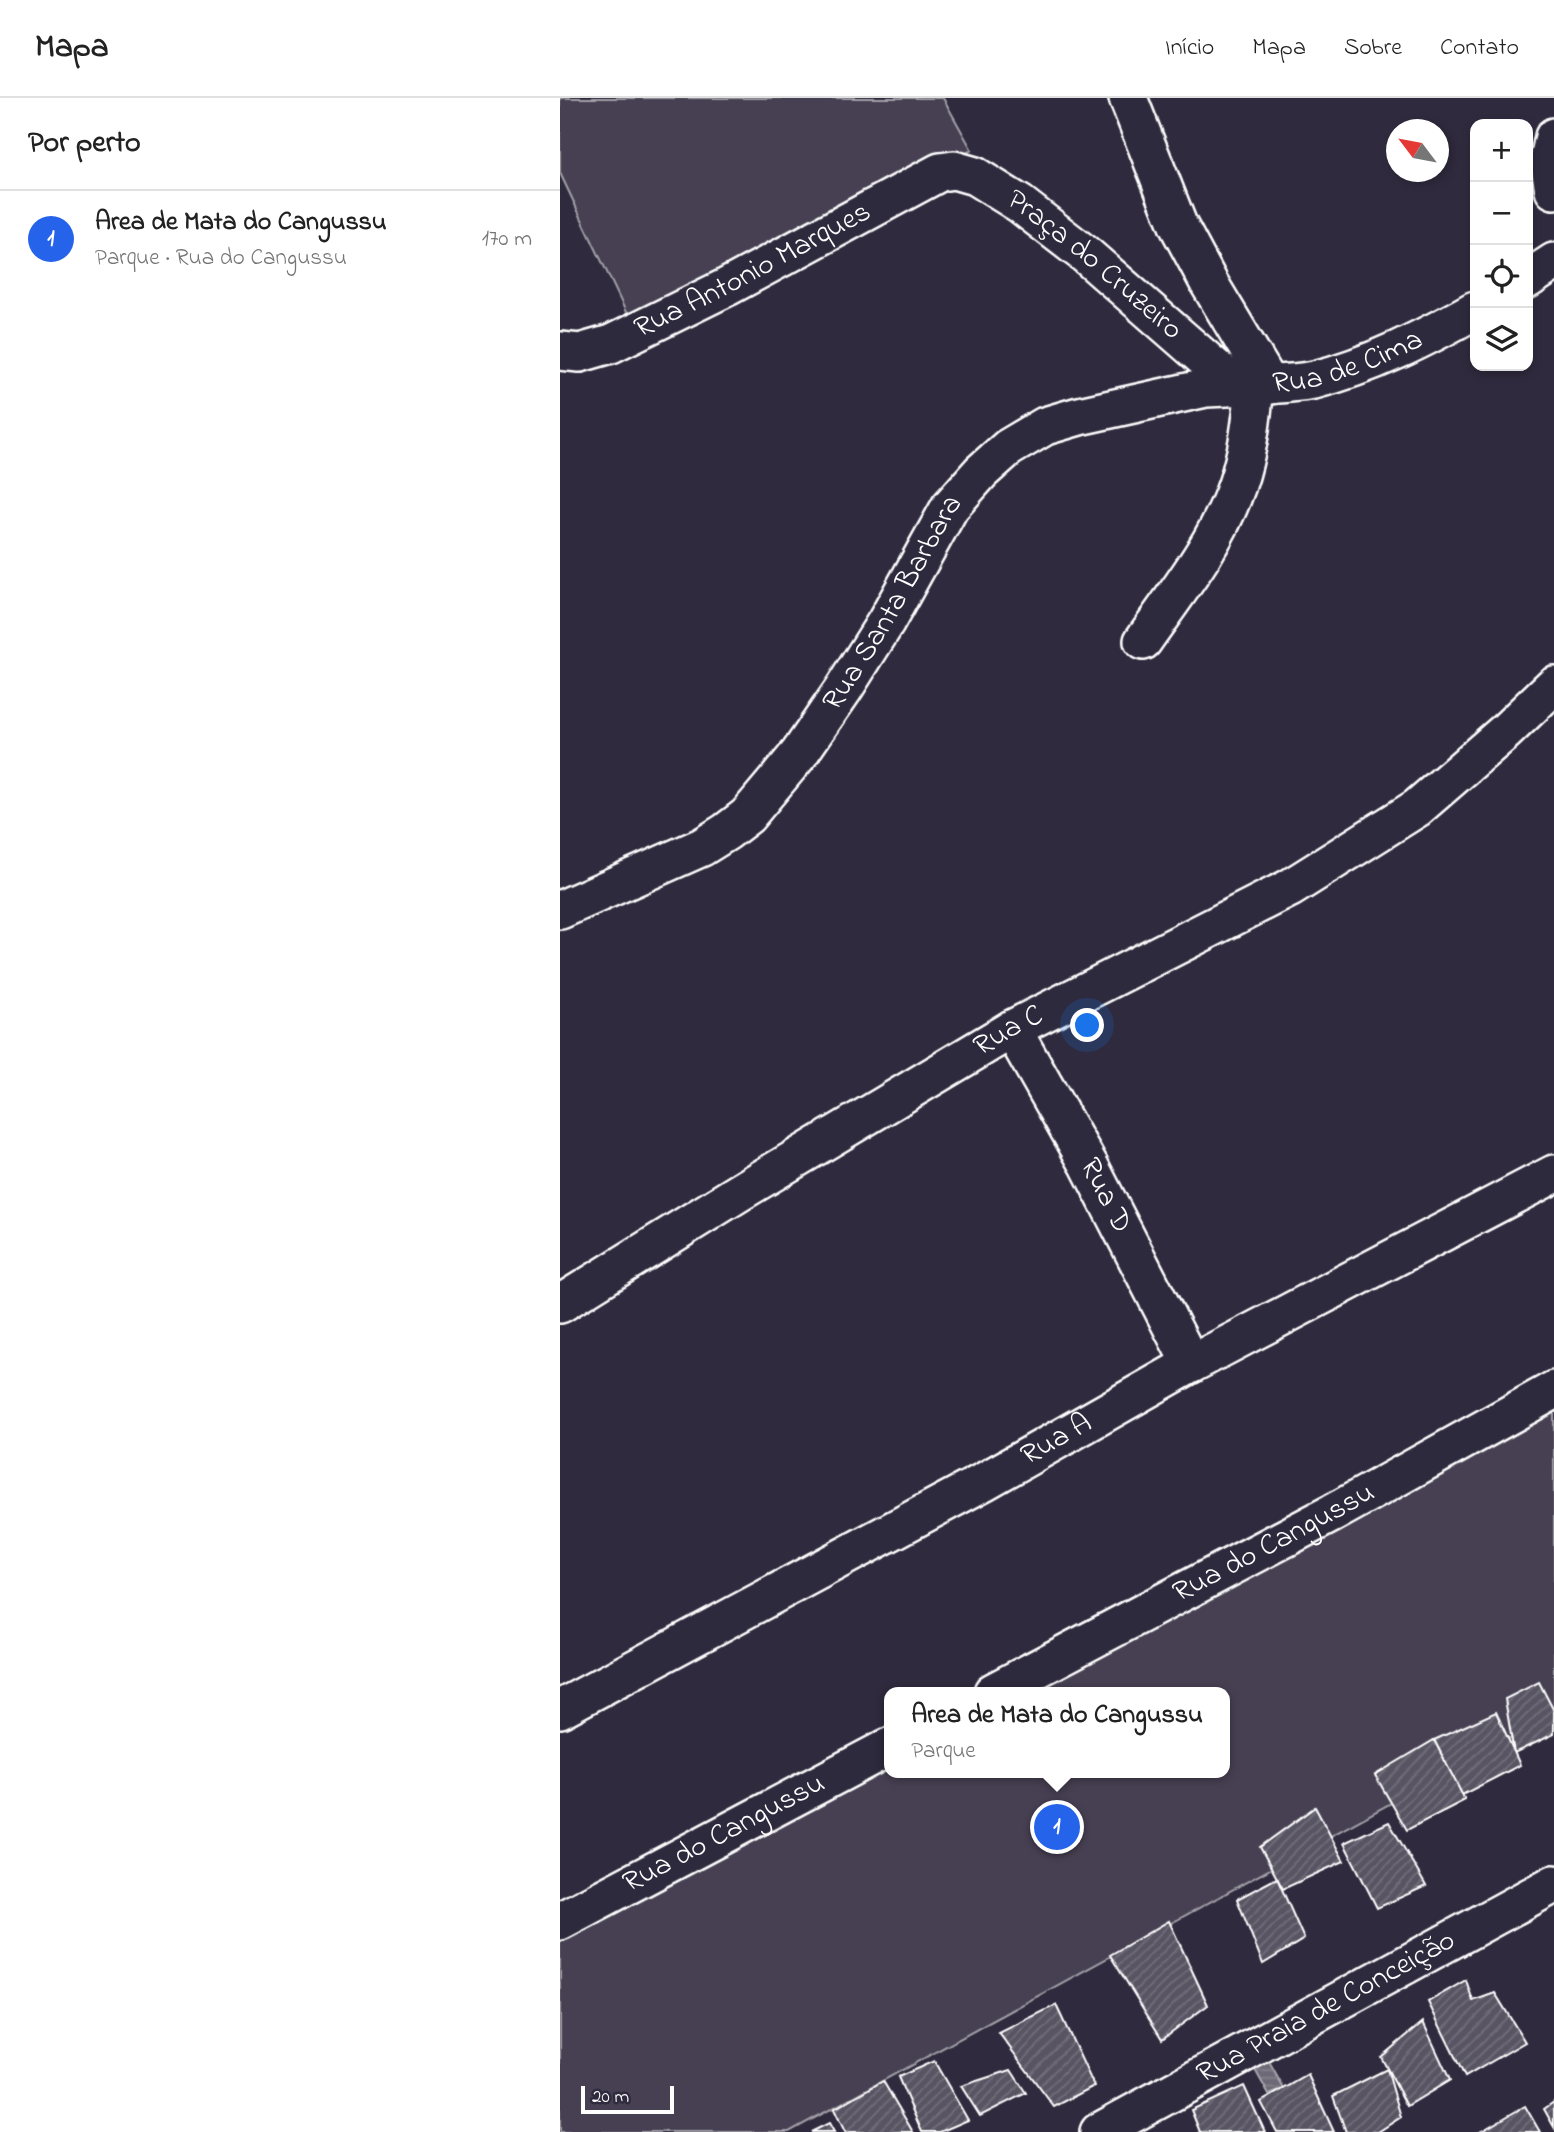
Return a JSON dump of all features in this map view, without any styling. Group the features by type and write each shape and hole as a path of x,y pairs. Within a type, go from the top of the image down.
{"street":[{"name":"Rua de Cima","path":"1128,98 1178,225 1209,283 1241,334 1254,385 1311,381 1343,372 1402,347 1470,313"},
{"path":"1554,137 1550,145 1549,160 1554,190"},
{"name":"Praça do Cruzeiro","path":"940,172 954,170 975,176 1020,204 1086,255 1190,348 1254,385"},
{"name":"Rua Antonio Marques","path":"560,351 580,353 611,344 727,287 940,172"},
{"path":"1533,276 1554,262"},
{"path":"1143,641 1212,542 1237,485 1251,427 1254,385"},
{"name":"Rua Santa Barbara","path":"560,910 702,847 747,816 799,754 843,690 886,622 950,507 981,472 1008,448 1045,426 1079,416 1206,388 1254,385"},
{"name":"Rua C","path":"560,1304 751,1185 1012,1029 1290,888 1417,808 1506,731 1554,685"},
{"name":"Rua D","path":"1012,1029 1089,1165 1191,1364"},
{"name":"Rua A","path":"560,1709 985,1480 1191,1364 1554,1174"},
{"name":"Rua do Cangussu","path":"1002,1687 1331,1514 1554,1390"},
{"name":"Rua do Cangussu","path":"560,1921 884,1750"},
{"name":"Rua Praia de Conceição","path":"1099,2132 1554,1884"}],"shaded area":[{"path":"560,98 943,98 972,150 632,325 560,173"},
{"path":"1554,1395 1554,1714 789,2132 560,2132 560,1939 884,1762 884,1778 1230,1778 1230,1687 1021,1687"},
{"path":"1264,2053 1284,2089 1269,2095 1249,2059"}],"building":[{"path":"1539,1682 1554,1711 1554,1734 1514,1753 1505,1699"},
{"path":"1496,1712 1520,1765 1462,1795 1434,1740"},
{"path":"1434,1740 1465,1800 1407,1830 1375,1775"},
{"path":"1315,1807 1344,1861 1283,1889 1260,1847"},
{"path":"1389,1822 1426,1886 1377,1908 1344,1843"},
{"path":"1277,1878 1304,1939 1263,1964 1237,1899"},
{"path":"1169,1921 1208,2005 1162,2039 1110,1955"},
{"path":"1466,1980 1473,2001 1495,1993 1525,2042 1465,2077 1428,2002"},
{"path":"1056,2005 1094,2086 1054,2107 999,2033"},
{"path":"1423,2022 1450,2080 1407,2106 1381,2057"},
{"path":"934,2061 968,2120 940,2132 922,2132 898,2077"},
{"path":"1387,2069 1401,2117 1378,2132 1346,2132 1333,2096"},
{"path":"1011,2070 1026,2093 980,2116 961,2086"},
{"path":"1308,2075 1334,2132 1277,2132 1261,2102"},
{"path":"883,2081 913,2132 845,2132 834,2109"},
{"path":"1244,2086 1265,2132 1200,2132 1191,2110"},
{"path":"1554,2102 1554,2127 1544,2109"},
{"path":"1525,2106 1540,2132 1480,2132"},
{"path":"829,2123 834,2132 811,2132"}],"place":[{"name":"Area de Mata do Cangussu","path":"1057,1827"}]}
